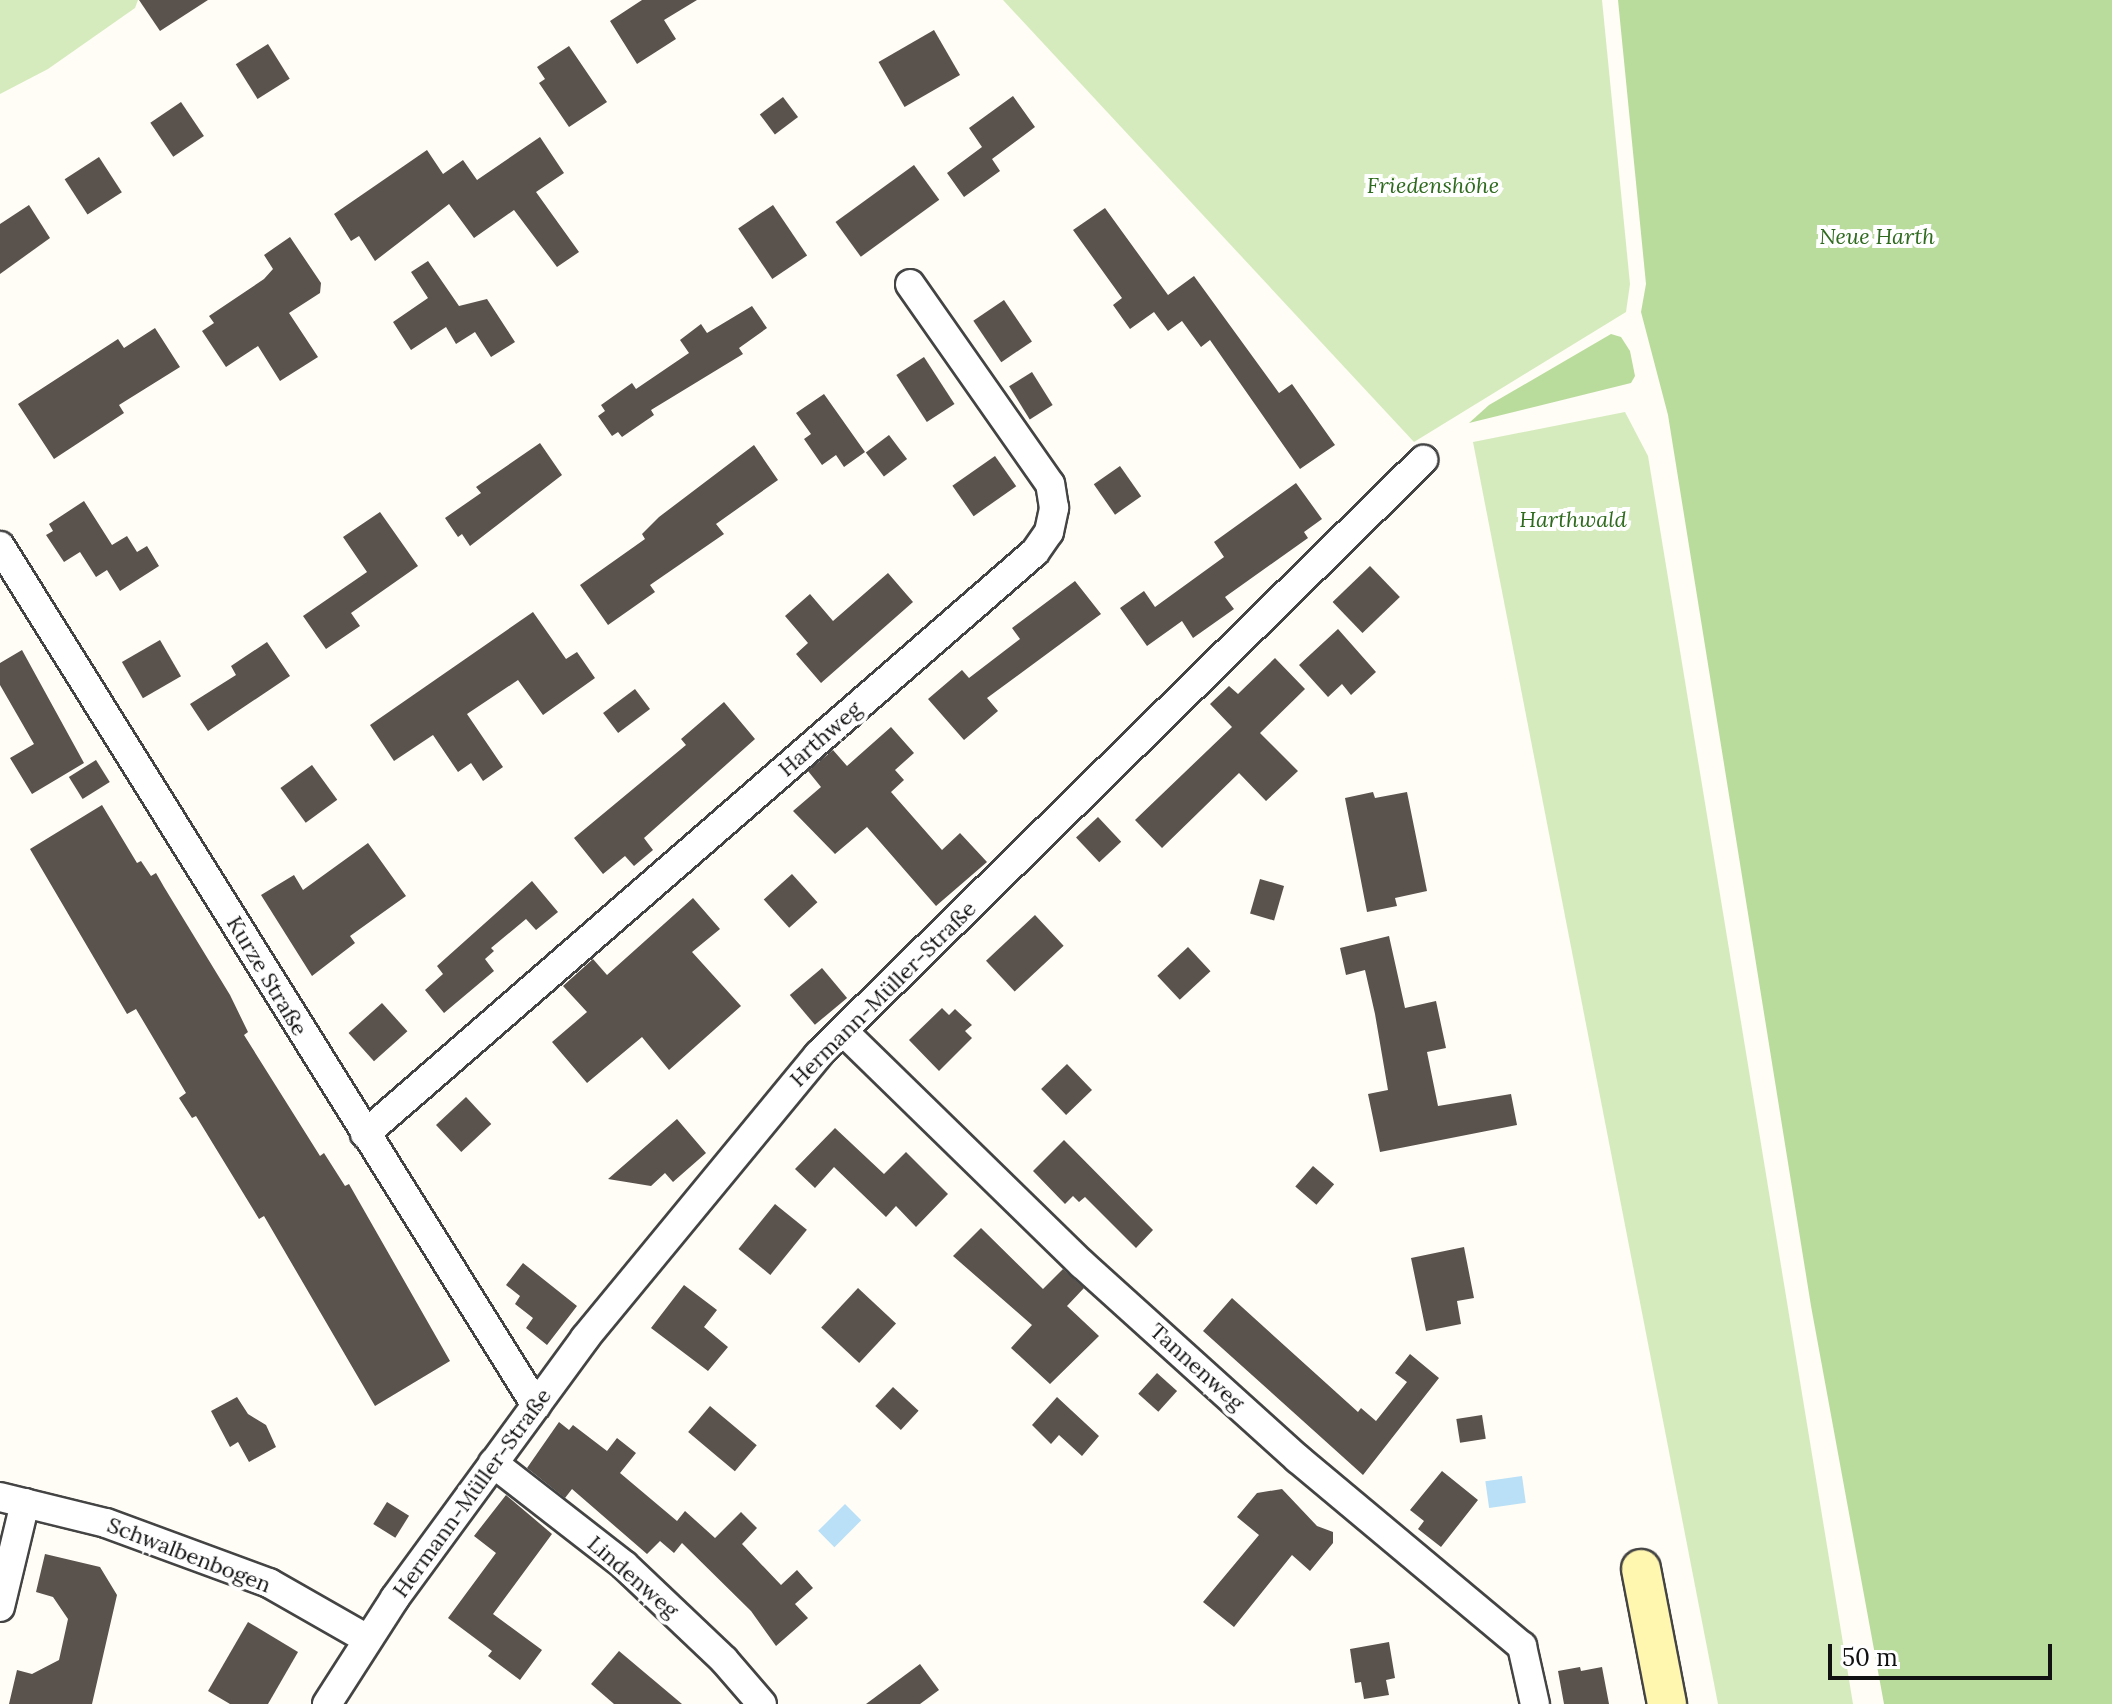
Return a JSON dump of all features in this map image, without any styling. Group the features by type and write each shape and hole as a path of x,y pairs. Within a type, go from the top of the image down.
{"main road":[{"path":"1641,1569 1667,1704"}],"street":[{"name":"Harthweg","path":"365,1134 1035,552 1049,532 1054,508 1050,484 910,284"},
{"name":"Hermann-Müller-Straße","path":"327,1704 367,1639 536,1405 818,1055 1423,460"},
{"name":"Kurze Straße","path":"0,546 536,1405"},
{"name":"Tannenweg","path":"843,1031 1116,1294 1298,1459 1522,1646 1535,1704"},
{"name":"Lindenweg","path":"493,1463 624,1565 724,1660 762,1704"},
{"name":"Schwalbenbogen","path":"12,1500 106,1523 269,1583 367,1639"},
{"path":"0,1607 12,1500"}],"green space":[{"path":"0,0 138,0 135,8 48,69 0,94"},
{"name":"Friedenshöhe","path":"1003,0 1602,0 1630,284 1626,312 1414,442"},
{"name":"Neue Harth","path":"1618,0 2112,0 2112,1704 1884,1704 1811,1306 1668,415 1641,312 1646,284"},
{"path":"1611,334 1621,337 1630,351 1635,376 1631,383 1469,423 1489,405"},
{"name":"Harthwald","path":"1625,412 1648,456 1853,1704 1718,1704 1473,442"}],"water":[{"path":"1522,1476 1526,1503 1489,1508 1485,1481"},
{"path":"845,1504 861,1520 834,1547 818,1531"}],"building":[{"path":"139,0 208,0 160,31"},
{"path":"642,0 697,0 664,20 676,39 637,64 610,21"},
{"path":"934,30 960,75 905,107 879,62"},
{"path":"268,44 290,79 258,99 236,64"},
{"path":"569,46 607,102 569,127 539,83 545,79 537,67"},
{"path":"1013,96 1035,127 992,159 1000,171 964,197 947,173 982,147 969,128"},
{"path":"783,97 798,117 775,134 760,114"},
{"path":"181,102 204,136 173,157 150,123"},
{"path":"540,137 564,173 536,192 579,252 557,267 514,210 474,238 449,204 375,261 359,236 351,241 334,214 427,150 443,174 463,160 477,180"},
{"path":"99,157 122,192 87,215 65,179"},
{"path":"914,165 939,200 861,257 836,222"},
{"path":"29,205 50,238 0,274 0,224"},
{"path":"773,205 807,256 772,279 738,228"},
{"path":"1105,208 1168,295 1194,276 1279,393 1292,384 1335,445 1300,469 1210,340 1201,347 1182,321 1168,331 1154,312 1130,329 1113,305 1122,298 1073,230"},
{"path":"290,237 321,283 320,293 289,313 318,357 280,381 258,346 226,367 202,331 214,323 209,316 264,279 273,269 264,255"},
{"path":"428,261 459,306 487,299 515,342 491,357 475,332 456,344 446,327 411,350 393,322 428,298 411,272"},
{"path":"1004,300 1032,341 1001,362 973,321"},
{"path":"752,306 767,328 739,348 743,354 651,410 654,415 622,437 618,432 612,436 598,416 605,411 601,405 632,383 636,389 689,353 680,340 701,324 707,333"},
{"path":"155,328 180,367 119,405 124,413 54,459 18,404 118,339 124,348"},
{"path":"924,357 954,404 927,422 896,375"},
{"path":"1032,372 1053,405 1030,419 1009,386"},
{"path":"824,394 865,452 844,467 836,455 822,465 804,439 811,434 796,413"},
{"path":"889,435 907,459 884,476 866,452"},
{"path":"540,443 562,475 470,546 462,534 458,537 445,518 481,493 476,487"},
{"path":"754,445 778,480 716,524 724,534 650,585 655,592 608,625 580,585 645,539 642,534 659,517"},
{"path":"995,456 1016,486 974,516 952,486"},
{"path":"1120,466 1141,496 1115,515 1094,484"},
{"path":"1296,483 1322,519 1304,532 1308,538 1225,597 1234,609 1193,638 1182,621 1147,646 1120,608 1144,591 1155,607 1224,557 1214,542"},
{"path":"84,501 112,545 127,536 137,552 147,546 159,566 120,591 107,570 96,577 80,552 64,562 46,535 53,531 49,524"},
{"path":"380,512 418,566 351,613 360,626 326,649 303,616 367,572 343,537"},
{"path":"1370,566 1400,597 1362,633 1333,602"},
{"path":"888,573 913,602 821,683 796,654 808,643 785,616 810,594 833,621"},
{"path":"1075,581 1101,614 987,698 998,711 964,740 928,699 962,670 969,678 1020,639 1012,628"},
{"path":"533,612 566,659 577,652 595,678 543,715 518,680 467,714 503,767 483,781 471,763 458,772 433,735 394,761 370,725"},
{"path":"1338,629 1376,672 1351,695 1342,684 1328,697 1299,665"},
{"path":"160,640 181,676 143,698 122,662"},
{"path":"267,642 290,676 208,731 190,704 236,675 231,666"},
{"path":"22,650 84,763 32,794 10,758 34,744 0,685 0,663"},
{"path":"1275,658 1305,689 1260,733 1298,771 1266,801 1239,773 1162,848 1135,820 1232,727 1210,704 1229,686 1238,694"},
{"path":"635,689 650,709 618,733 603,713"},
{"path":"724,702 755,739 644,838 653,850 634,866 625,856 603,874 574,838 686,745 681,739"},
{"path":"891,727 914,753 895,770 904,780 891,792 942,850 960,833 987,862 936,906 867,827 835,854 793,811 821,787 808,771 833,750 847,766"},
{"path":"96,760 110,782 83,799 69,777"},
{"path":"312,765 337,800 306,823 280,788"},
{"path":"1373,792 1375,798 1407,792 1427,891 1395,898 1397,906 1367,912 1345,798"},
{"path":"102,805 137,863 141,861 151,876 156,873 230,995 248,1032 244,1035 320,1156 324,1153 345,1186 349,1184 450,1361 375,1406 264,1216 259,1219 196,1116 192,1118 179,1098 186,1093 136,1009 127,1014 30,849"},
{"path":"1098,817 1121,842 1099,862 1076,837"},
{"path":"368,843 406,896 350,936 355,943 312,976 261,895 294,875 303,890"},
{"path":"792,874 817,902 789,928 764,899"},
{"path":"1260,879 1284,886 1274,920 1250,914"},
{"path":"532,881 558,912 536,930 526,919 491,948 494,951 485,959 494,971 444,1013 425,990 443,974 437,966"},
{"path":"693,898 720,929 692,952 741,1006 669,1070 642,1037 587,1083 552,1042 587,1012 563,986 593,959 607,975"},
{"path":"1035,915 1064,946 1015,991 986,961"},
{"path":"1389,936 1405,1008 1436,1001 1446,1048 1427,1052 1438,1106 1511,1094 1517,1125 1380,1152 1368,1094 1388,1090 1375,1014 1365,970 1346,975 1340,948"},
{"path":"1188,947 1211,971 1180,1000 1157,976"},
{"path":"822,968 847,998 815,1025 790,995"},
{"path":"382,1003 407,1031 374,1061 349,1033"},
{"path":"942,1008 949,1015 955,1009 972,1025 965,1031 972,1038 939,1071 909,1040"},
{"path":"1067,1064 1092,1090 1066,1115 1041,1089"},
{"path":"466,1097 491,1124 461,1152 436,1125"},
{"path":"677,1119 706,1153 673,1182 665,1173 651,1186 608,1179"},
{"path":"835,1128 884,1174 906,1152 948,1194 916,1227 896,1206 886,1217 834,1167 815,1188 795,1169"},
{"path":"1064,1140 1153,1230 1136,1248 1085,1197 1079,1202 1073,1196 1065,1204 1033,1171"},
{"path":"1313,1166 1334,1184 1316,1205 1295,1186"},
{"path":"775,1204 807,1230 770,1275 738,1249"},
{"path":"981,1228 1043,1289 1063,1269 1084,1288 1067,1306 1099,1336 1050,1384 1011,1348 1032,1325 953,1256"},
{"path":"1464,1247 1474,1298 1457,1301 1461,1324 1426,1331 1411,1258"},
{"path":"523,1263 577,1306 547,1345 526,1328 533,1318 515,1304 520,1296 506,1285"},
{"path":"684,1285 717,1310 704,1327 728,1347 708,1371 651,1328"},
{"path":"858,1288 896,1323 859,1363 821,1327"},
{"path":"1232,1298 1358,1412 1361,1408 1376,1421 1407,1382 1395,1373 1410,1354 1439,1378 1363,1475 1203,1331"},
{"path":"1157,1373 1177,1391 1158,1412 1138,1394"},
{"path":"893,1387 919,1411 901,1430 875,1406"},
{"path":"237,1397 248,1414 266,1425 276,1447 249,1462 238,1442 230,1447 211,1411"},
{"path":"1057,1397 1099,1436 1082,1456 1059,1435 1051,1444 1032,1425"},
{"path":"710,1406 757,1445 735,1471 688,1432"},
{"path":"1482,1415 1486,1439 1460,1443 1456,1419"},
{"path":"559,1422 569,1430 573,1425 607,1451 617,1438 636,1453 620,1473 677,1521 685,1511 715,1538 741,1512 757,1528 742,1544 781,1585 797,1570 813,1588 795,1604 808,1618 776,1646 751,1611 682,1543 674,1553 660,1541 647,1554 572,1489 565,1498 527,1468"},
{"path":"1442,1471 1478,1500 1441,1547 1418,1529 1424,1521 1410,1510"},
{"path":"1282,1489 1317,1526 1333,1532 1333,1543 1310,1571 1292,1555 1234,1627 1203,1602 1259,1535 1237,1517 1257,1493"},
{"path":"506,1495 552,1534 493,1614 542,1650 520,1680 488,1656 492,1651 448,1618 496,1553 474,1536"},
{"path":"387,1502 409,1516 395,1538 373,1524"},
{"path":"45,1554 100,1567 117,1595 92,1704 9,1704 17,1670 32,1674 59,1660 68,1619 53,1597 36,1592"},
{"path":"248,1622 298,1652 268,1704 230,1704 208,1691"},
{"path":"1389,1642 1395,1678 1386,1680 1389,1695 1364,1699 1361,1682 1355,1683 1350,1649"},
{"path":"619,1651 682,1704 614,1704 591,1684"},
{"path":"920,1664 939,1690 920,1704 866,1704"},
{"path":"1580,1667 1581,1671 1602,1667 1609,1704 1564,1704 1558,1671"}]}
